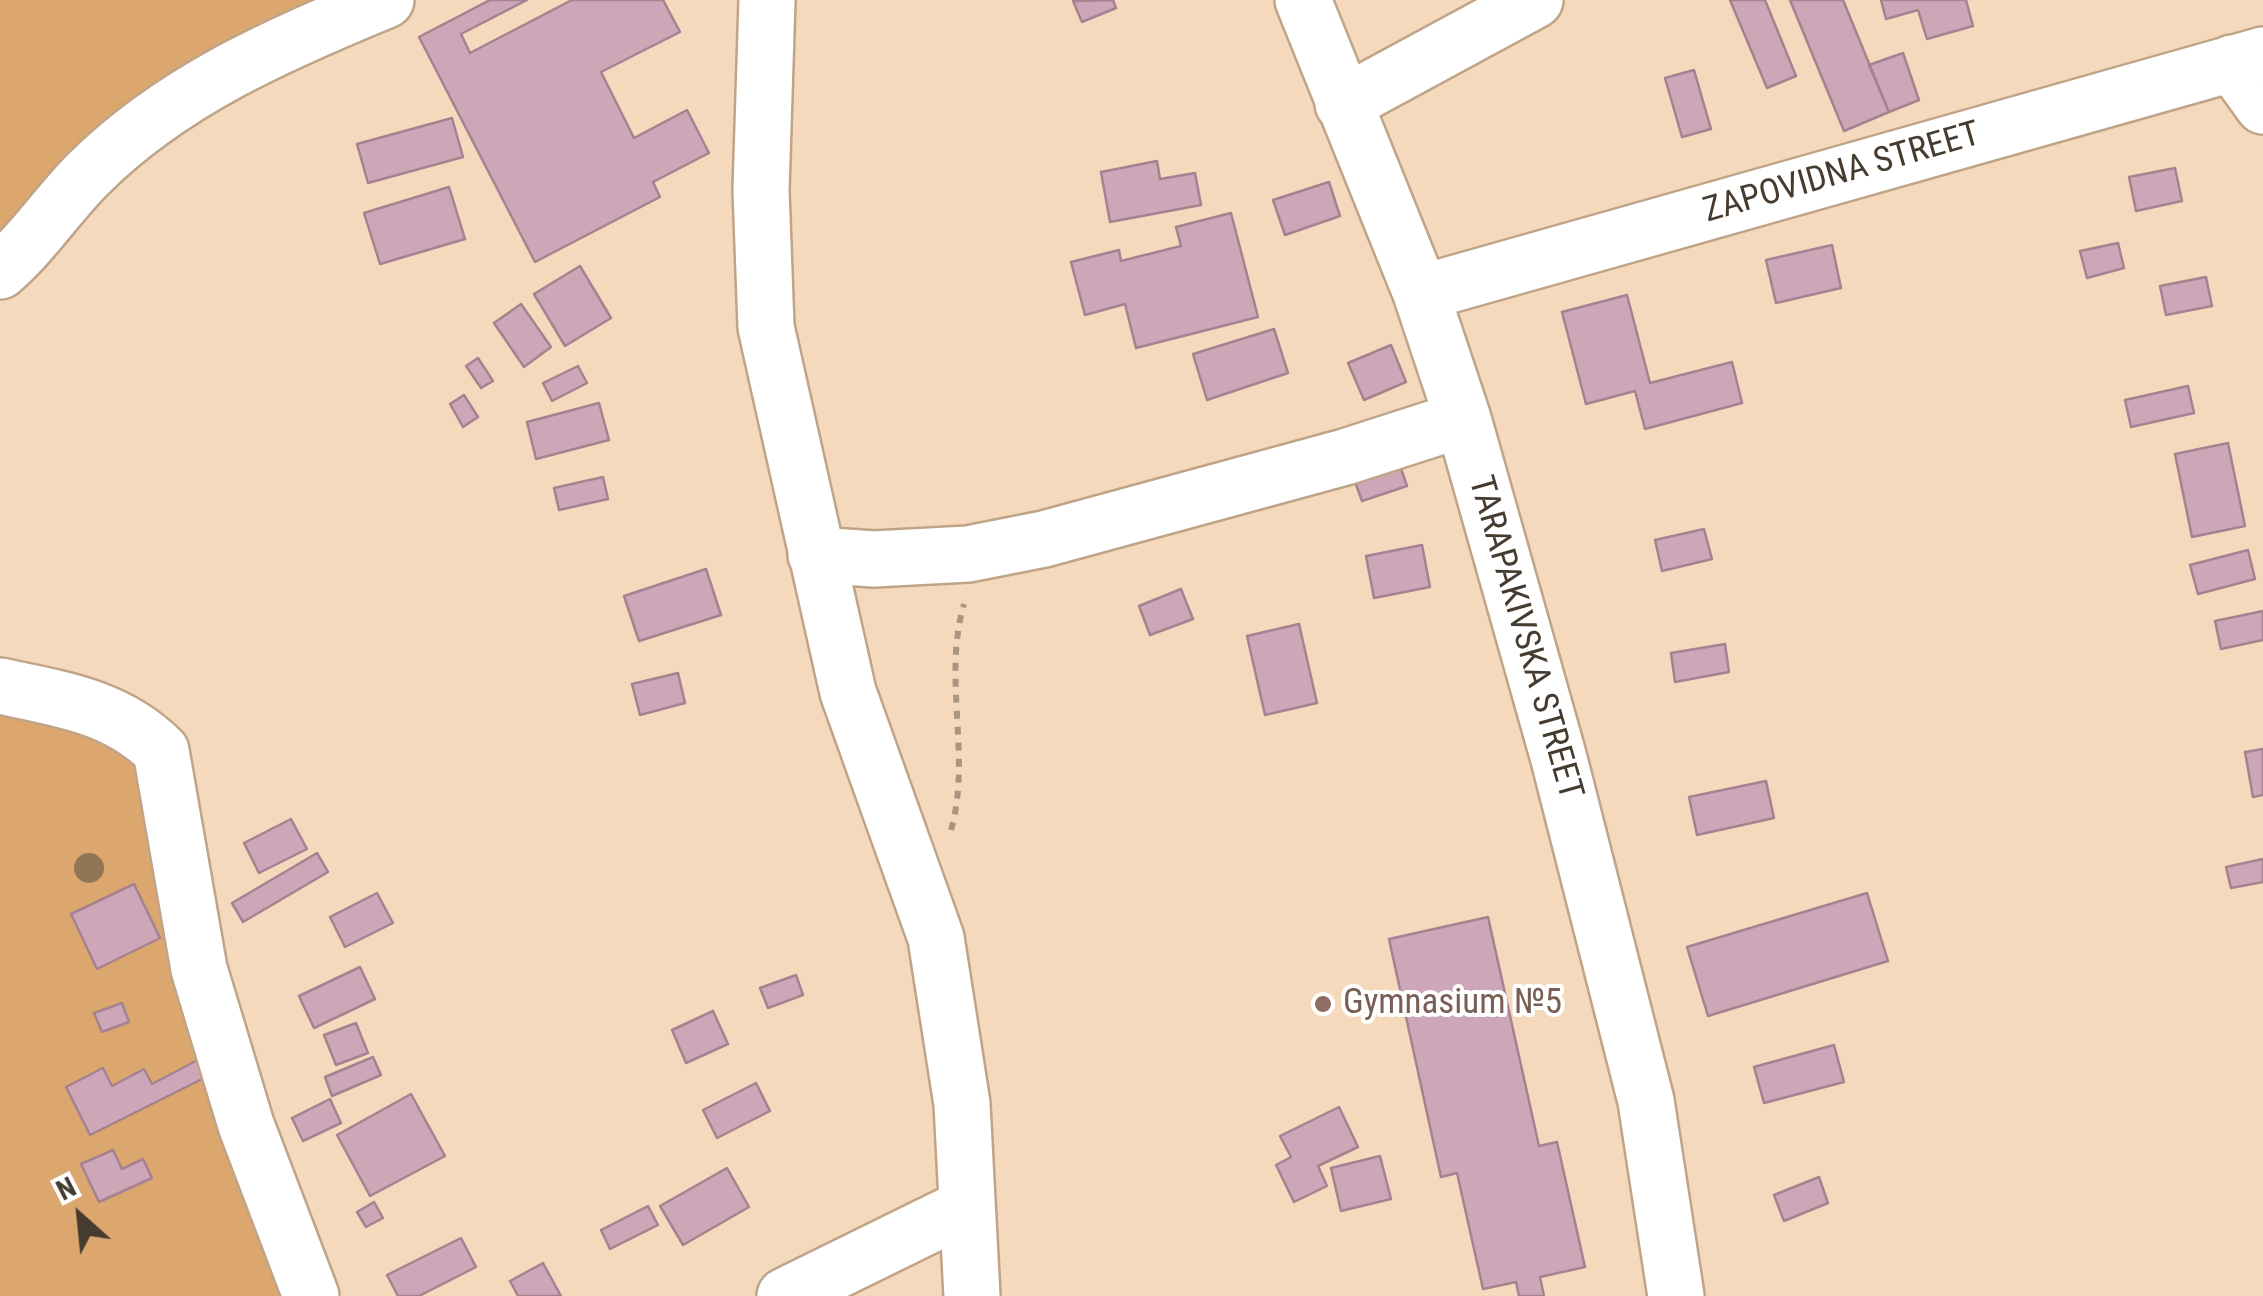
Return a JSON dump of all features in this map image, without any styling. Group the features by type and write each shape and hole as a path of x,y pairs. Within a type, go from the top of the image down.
{"street":[{"path":"0,271 89,173 176,100 313,30 386,0"},
{"path":"767,0 761,190 766,327 848,692 936,938 962,1104 972,1296"},
{"name":"TARAPAKIVSKA STREET","path":"1303,0 1421,294 1463,419 1559,759 1646,1102 1676,1296"},
{"path":"1343,104 1535,0"},
{"name":"ZAPOVIDNA STREET","path":"1421,294 2253,75"},
{"path":"816,555 874,559 994,549 1167,508 1463,419"},
{"path":"0,686 98,708 137,727 161,751 199,969 246,1125 312,1296"},
{"path":"784,1296 966,1206"}],"path":[{"path":"918,886 946,847 960,798 956,646 972,579 994,549"}],"shaded area":[{"path":"0,0 386,0 313,30 0,271"},
{"path":"0,686 137,727 311,1296 0,1296"}],"building":[{"path":"490,0 527,0 461,34 470,53 572,0 663,0 680,32 601,72 634,138 687,110 709,153 653,182 660,197 535,262 419,37"},
{"path":"1113,0 1116,8 1082,22 1073,1"},
{"path":"1730,0 1765,0 1796,76 1767,88"},
{"path":"1790,0 1843,0 1889,112 1844,131"},
{"path":"1881,0 1966,0 1973,26 1927,39 1918,10 1886,19"},
{"path":"1903,53 1919,100 1889,112 1869,65"},
{"path":"1694,70 1711,129 1682,137 1665,78"},
{"path":"452,118 463,157 368,183 357,144"},
{"path":"1157,161 1160,179 1195,173 1201,205 1110,222 1101,172"},
{"path":"2175,168 2182,201 2136,211 2129,177"},
{"path":"1329,182 1340,216 1285,235 1273,200"},
{"path":"449,187 465,239 380,264 364,213"},
{"path":"1231,213 1258,317 1136,348 1125,304 1085,315 1071,262 1119,250 1121,261 1181,246 1176,227"},
{"path":"2118,243 2124,268 2087,278 2080,251"},
{"path":"1832,245 1841,288 1776,303 1766,260"},
{"path":"580,266 611,318 565,346 534,294"},
{"path":"2206,277 2212,306 2166,315 2160,286"},
{"path":"1627,295 1650,383 1732,362 1742,403 1645,429 1635,391 1586,404 1562,312"},
{"path":"521,304 551,347 524,367 494,323"},
{"path":"1274,329 1288,373 1207,400 1193,354"},
{"path":"1391,345 1406,382 1364,400 1348,363"},
{"path":"478,358 493,381 481,388 466,366"},
{"path":"578,366 587,383 552,401 543,383"},
{"path":"2188,386 2194,413 2131,427 2125,400"},
{"path":"464,395 478,417 463,427 450,404"},
{"path":"599,403 609,440 536,459 527,422"},
{"path":"2228,443 2245,526 2192,537 2175,454"},
{"path":"1397,457 1407,486 1362,501 1351,471"},
{"path":"603,477 608,499 559,510 554,488"},
{"path":"1704,529 1712,559 1662,571 1655,540"},
{"path":"1422,545 1430,587 1374,598 1366,556"},
{"path":"2248,550 2255,579 2198,594 2190,565"},
{"path":"706,569 721,615 639,641 624,596"},
{"path":"1181,589 1193,619 1150,635 1139,606"},
{"path":"2263,611 2263,640 2221,649 2215,621"},
{"path":"1299,624 1317,703 1265,715 1247,636"},
{"path":"1725,644 1729,672 1675,682 1671,653"},
{"path":"678,673 685,703 640,715 632,684"},
{"path":"2263,749 2263,795 2253,797 2245,752"},
{"path":"1766,781 1774,818 1697,835 1689,797"},
{"path":"291,819 307,849 259,873 244,843"},
{"path":"317,853 328,872 243,922 232,903"},
{"path":"2263,859 2263,882 2231,888 2226,867"},
{"path":"134,884 160,938 97,969 71,914"},
{"path":"377,893 393,923 345,947 330,917"},
{"path":"1867,893 1888,961 1708,1016 1687,947"},
{"path":"1488,917 1539,1146 1557,1142 1585,1267 1540,1277 1544,1296 1519,1296 1516,1282 1483,1289 1457,1173 1441,1177 1389,939"},
{"path":"360,967 375,999 314,1028 299,996"},
{"path":"796,975 803,995 768,1008 760,988"},
{"path":"122,1003 129,1022 102,1032 94,1013"},
{"path":"713,1011 728,1044 686,1063 672,1030"},
{"path":"356,1023 368,1053 336,1065 324,1035"},
{"path":"1834,1045 1844,1082 1764,1103 1754,1067"},
{"path":"373,1057 381,1075 332,1096 325,1077"},
{"path":"198,1060 206,1077 90,1135 66,1087 103,1068 112,1086 144,1069 152,1084"},
{"path":"756,1083 770,1111 717,1138 703,1110"},
{"path":"411,1094 445,1156 370,1196 337,1135"},
{"path":"330,1099 341,1123 303,1141 292,1118"},
{"path":"1339,1107 1358,1147 1318,1166 1327,1186 1294,1202 1276,1165 1291,1157 1280,1136"},
{"path":"113,1150 122,1169 143,1159 152,1178 99,1202 81,1164"},
{"path":"1380,1156 1391,1199 1341,1211 1331,1168"},
{"path":"727,1168 749,1207 683,1245 660,1206"},
{"path":"1819,1177 1828,1203 1784,1221 1774,1195"},
{"path":"374,1202 383,1218 366,1227 357,1212"},
{"path":"648,1206 658,1225 610,1249 601,1230"},
{"path":"461,1238 476,1267 419,1296 398,1296 387,1275"},
{"path":"543,1263 561,1296 518,1296 510,1281"}],"place":[{"name":"Gymnasium №5","path":"1323,1004"}]}
